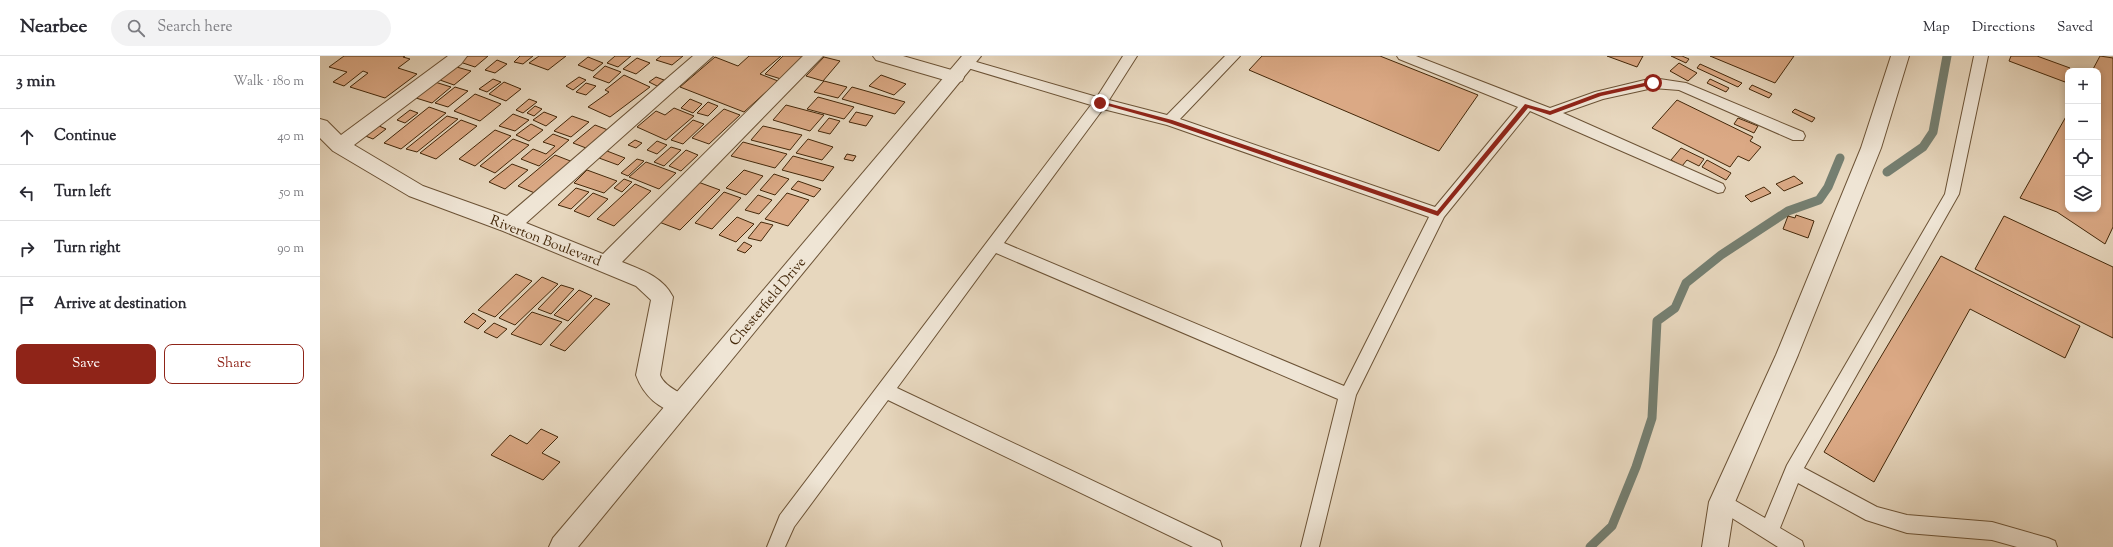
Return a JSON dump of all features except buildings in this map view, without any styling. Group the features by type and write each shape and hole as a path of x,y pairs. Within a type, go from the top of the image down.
{"street":[{"path":"340,146 455,60 458,56"},
{"path":"510,225 704,56"},
{"path":"607,264 814,56"},
{"path":"882,56 965,65"},
{"path":"1715,547 1722,502 1787,355 1871,148 1900,56"},
{"name":"Chesterfield Drive","path":"562,547 965,65"},
{"name":"Riverton Boulevard","path":"320,126 340,146 416,191 510,225 644,280 662,297 648,375 651,385 658,393 680,405"}],"lane":[{"path":"776,547 787,520 995,246 1100,103 1130,56"},
{"path":"1170,121 1233,56"},
{"path":"1404,56 1550,113 1718,188"},
{"path":"1770,530 1793,471 1952,194 1981,56"},
{"path":"965,65 1170,121 1438,214"},
{"path":"1550,113 1600,94 1653,83 1681,86 1798,136"},
{"path":"1310,547 1348,395 1438,214 1527,105"},
{"path":"995,246 1348,395"},
{"path":"885,390 1213,547"},
{"path":"1793,471 1880,516 1907,524 1992,531 2048,547"},
{"path":"1722,502 1770,530 1795,547"}],"waterway":[{"path":"1887,172 1923,147 1933,132 1947,56"},
{"path":"1590,547 1612,526 1636,467 1652,418 1657,321 1675,308 1686,283 1721,255 1788,211 1819,200 1828,187 1840,158"}],"route":[{"path":"1100,103 1170,121 1438,214 1527,105 1550,113 1600,94 1653,83"}]}
